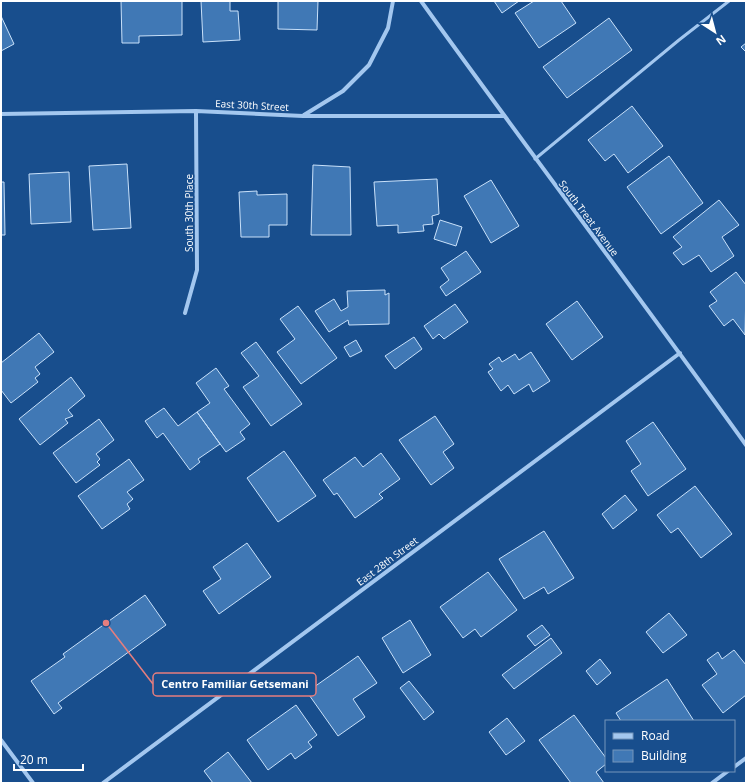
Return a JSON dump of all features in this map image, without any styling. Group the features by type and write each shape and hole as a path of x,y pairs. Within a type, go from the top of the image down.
{"street":[{"path":"303,116 343,91 369,65 388,28 393,1"},
{"name":"South Treat Avenue","path":"421,1 503,116 680,353 746,445"},
{"name":"East 30th Street","path":"1,114 196,111 303,116 503,116"},
{"name":"South 30th Place","path":"185,313 197,270 196,111"},
{"name":"East 28th Street","path":"103,783 680,353"},
{"path":"1,740 32,783"},
{"path":"735,766 746,758"},
{"path":"712,783 727,772"}],"lane":[{"path":"535,159 679,40 729,1"}],"building":[{"path":"121,1 182,1 182,35 139,36 139,43 122,43"},
{"path":"201,1 230,1 230,11 238,11 240,40 203,42"},
{"path":"278,1 318,1 317,30 278,29"},
{"path":"494,1 519,1 502,13"},
{"path":"534,1 561,1 576,23 539,48 515,13"},
{"path":"1,16 14,44 1,51"},
{"path":"609,18 632,50 567,98 543,67"},
{"path":"746,43 746,52 741,47"},
{"path":"632,106 663,146 628,173 614,154 605,161 588,140"},
{"path":"669,156 703,203 661,234 627,187"},
{"path":"127,164 131,228 93,230 89,166"},
{"path":"313,165 350,167 351,235 311,235"},
{"path":"69,172 71,222 31,224 29,174"},
{"path":"437,179 439,214 432,216 433,224 423,225 424,231 398,233 398,225 377,226 374,182"},
{"path":"491,180 519,226 491,243 464,196"},
{"path":"1,182 4,182 5,235 1,235"},
{"path":"257,191 257,195 287,194 287,225 269,225 269,237 241,237 239,192"},
{"path":"719,200 739,225 722,237 734,256 711,272 699,255 683,265 673,253 682,247 673,237"},
{"path":"440,220 462,227 456,246 434,239"},
{"path":"466,251 481,272 446,296 440,287 449,280 441,268"},
{"path":"736,272 746,285 745,335 733,319 724,326 709,306 717,301 710,292"},
{"path":"385,290 385,295 389,293 389,324 349,325 348,320 329,332 315,311 334,299 341,311 348,307 347,291"},
{"path":"577,301 603,337 572,360 546,324"},
{"path":"455,304 468,322 444,339 439,334 433,339 424,326"},
{"path":"298,306 337,358 301,384 277,352 295,339 280,319"},
{"path":"39,333 54,352 35,367 40,374 35,378 38,382 11,403 1,390 1,363"},
{"path":"414,337 422,349 395,369 385,356"},
{"path":"356,340 362,351 350,357 344,347"},
{"path":"256,342 302,404 271,426 243,387 259,376 241,353"},
{"path":"531,352 550,381 533,392 529,384 514,394 508,385 501,391 488,372 493,369 489,364 499,357 502,362 515,354 519,360"},
{"path":"216,368 229,386 224,389 250,424 240,432 245,439 226,452 197,412 210,403 196,383"},
{"path":"71,377 85,396 68,410 73,416 65,419 68,423 40,445 19,419"},
{"path":"164,408 178,426 197,412 220,444 198,459 200,462 190,470 163,433 157,438 145,421"},
{"path":"435,416 454,444 443,452 454,468 431,485 399,440"},
{"path":"99,419 114,440 96,454 100,459 97,462 100,465 76,483 53,453"},
{"path":"653,422 686,469 648,496 631,471 641,464 626,441"},
{"path":"284,451 316,496 278,522 247,478"},
{"path":"381,453 400,479 379,494 383,498 355,518 337,493 334,495 323,480 355,457 363,467"},
{"path":"129,459 144,480 127,492 133,499 127,504 130,509 102,529 78,496"},
{"path":"695,486 732,534 701,558 678,528 671,533 657,515"},
{"path":"625,495 637,510 613,529 602,514"},
{"path":"544,531 574,578 548,594 544,587 524,599 499,559"},
{"path":"247,543 271,577 219,614 203,591 221,579 213,567"},
{"path":"488,572 517,610 481,637 475,629 463,638 440,607"},
{"path":"145,595 166,625 58,703 62,708 54,714 31,681 65,657 63,654"},
{"path":"669,613 687,635 663,653 646,632"},
{"path":"410,620 431,655 403,673 382,638"},
{"path":"542,625 550,635 535,646 527,636"},
{"path":"551,638 562,653 514,689 502,675"},
{"path":"734,650 746,665 746,695 723,713 702,685 717,674 707,660 718,652 722,659"},
{"path":"358,656 377,683 353,699 365,717 338,736 307,692"},
{"path":"600,659 611,673 597,685 586,671"},
{"path":"667,679 693,720 620,720 616,713"},
{"path":"409,681 434,712 424,720 400,688"},
{"path":"296,705 317,735 308,742 312,747 295,759 291,753 268,770 247,740"},
{"path":"574,715 605,757 605,765 596,772 604,783 571,783 539,740"},
{"path":"507,718 525,741 506,755 489,732"},
{"path":"228,752 252,783 213,783 204,771"}],"place":[{"name":"Centro Familiar Getsemani","path":"106,623"}]}
